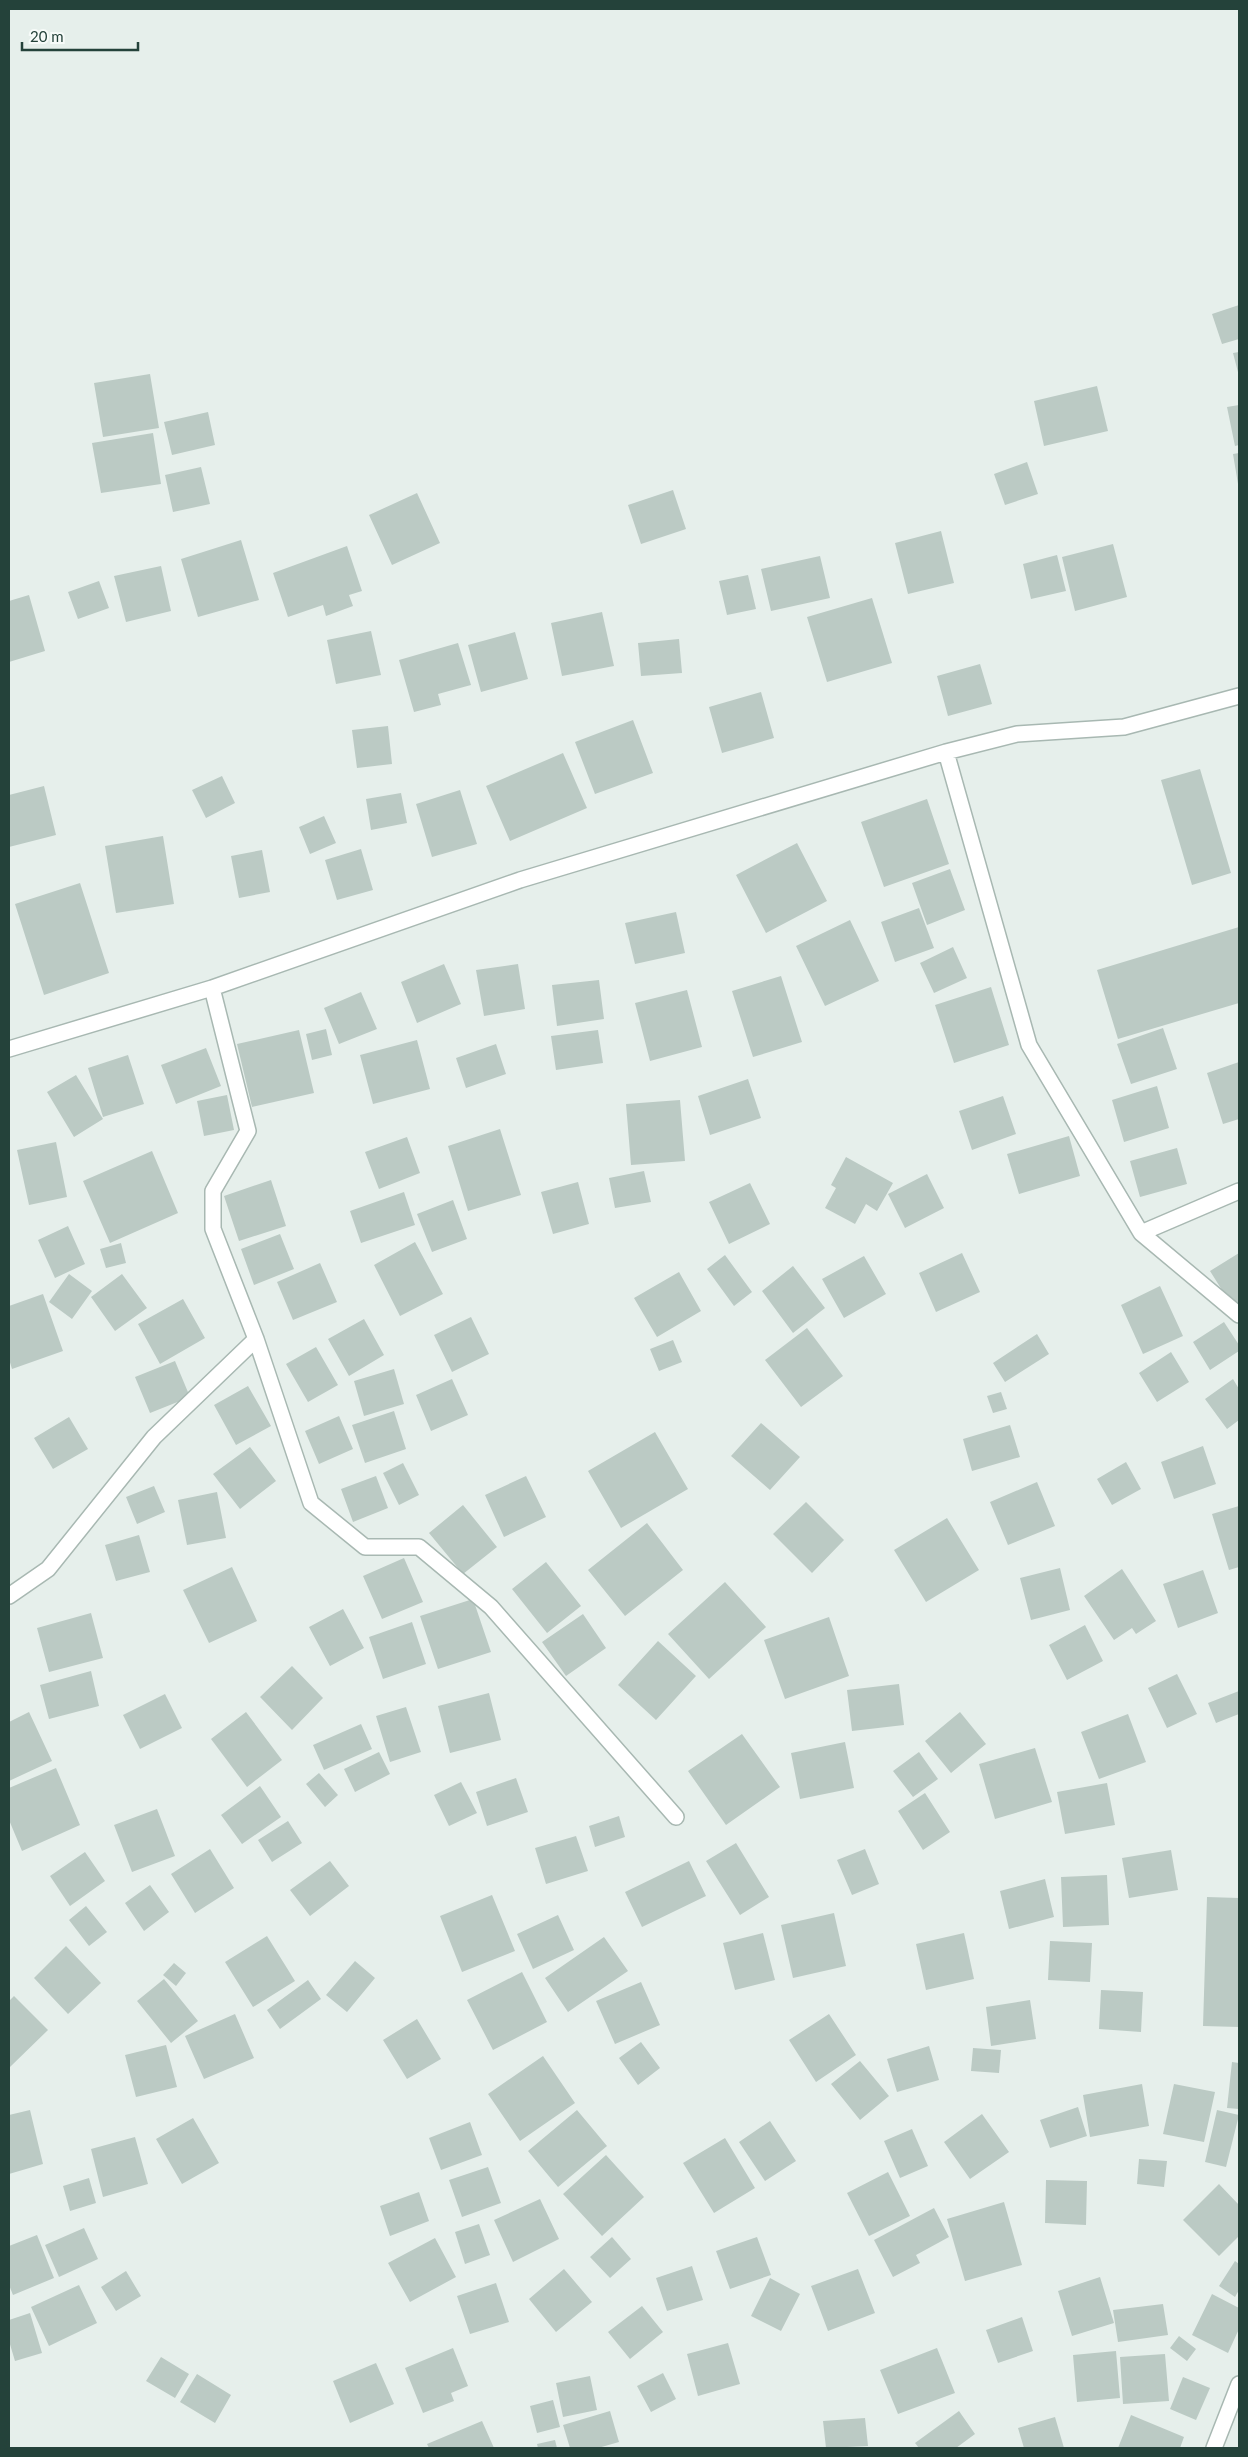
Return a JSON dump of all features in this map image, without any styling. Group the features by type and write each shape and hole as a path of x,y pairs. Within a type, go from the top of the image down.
{"street":[{"path":"9,1049 212,988 520,880 946,752 1017,734 1124,727 1239,696"},
{"path":"946,752 1029,1045 1141,1233 1239,1315"},
{"path":"212,988 248,1131 213,1191 213,1229 256,1339 312,1503 364,1547 419,1547 491,1607 676,1816"},
{"path":"1141,1233 1239,1191"},
{"path":"9,1596 48,1569 154,1438 256,1339"},
{"path":"1214,2448 1239,2384"}],"building":[{"path":"1239,305 1239,339 1222,344 1212,314"},
{"path":"1239,352 1239,376 1233,353"},
{"path":"150,374 159,428 103,437 94,383"},
{"path":"1097,386 1108,431 1044,446 1034,401"},
{"path":"1239,405 1239,445 1235,446 1227,407"},
{"path":"208,412 215,445 172,455 164,422"},
{"path":"153,433 161,484 101,493 92,443"},
{"path":"1239,453 1239,484 1238,484 1233,454"},
{"path":"1027,462 1038,494 1005,505 994,474"},
{"path":"201,467 210,504 173,512 165,475"},
{"path":"673,490 686,529 641,544 628,505"},
{"path":"417,493 440,543 392,565 369,515"},
{"path":"941,531 954,583 908,594 895,543"},
{"path":"241,540 259,600 198,617 181,559"},
{"path":"1113,544 1127,597 1075,611 1062,557"},
{"path":"347,546 362,591 349,595 353,606 326,616 323,605 288,617 273,573"},
{"path":"1057,555 1066,591 1031,599 1023,564"},
{"path":"820,556 830,598 771,611 761,569"},
{"path":"161,566 171,611 126,622 114,576"},
{"path":"748,575 756,609 727,615 719,581"},
{"path":"99,581 109,608 78,619 68,592"},
{"path":"29,595 45,651 9,662 9,601"},
{"path":"872,598 892,663 827,682 807,617"},
{"path":"602,612 614,666 562,676 551,623"},
{"path":"371,631 381,675 336,684 327,640"},
{"path":"515,632 528,679 481,692 468,645"},
{"path":"679,639 682,673 641,676 638,643"},
{"path":"458,643 471,685 438,694 441,705 414,712 399,660"},
{"path":"980,664 992,704 948,716 937,676"},
{"path":"761,692 774,738 722,753 709,707"},
{"path":"633,720 653,773 595,794 575,742"},
{"path":"388,726 392,764 357,768 352,730"},
{"path":"563,753 587,808 510,841 486,786"},
{"path":"1200,769 1231,873 1192,885 1161,780"},
{"path":"222,776 235,803 206,818 192,790"},
{"path":"44,786 56,835 9,847 9,795"},
{"path":"460,790 477,844 432,857 416,804"},
{"path":"401,793 407,823 371,830 366,799"},
{"path":"927,799 949,864 884,887 861,822"},
{"path":"324,816 336,843 310,854 299,827"},
{"path":"163,836 174,904 116,913 105,846"},
{"path":"797,843 827,901 766,933 736,875"},
{"path":"361,849 373,890 337,900 325,860"},
{"path":"262,850 270,892 239,898 231,856"},
{"path":"950,869 965,910 927,925 912,883"},
{"path":"80,883 109,973 44,995 15,904"},
{"path":"919,908 934,948 895,962 881,922"},
{"path":"676,912 685,953 635,964 625,923"},
{"path":"850,920 879,981 825,1006 796,946"},
{"path":"1239,927 1239,1003 1118,1039 1097,970"},
{"path":"953,947 967,978 934,993 920,963"},
{"path":"444,964 461,1004 417,1023 401,982"},
{"path":"518,964 525,1009 484,1016 476,970"},
{"path":"781,976 802,1042 753,1057 732,991"},
{"path":"599,980 604,1019 557,1026 552,985"},
{"path":"991,987 1009,1045 954,1063 935,1005"},
{"path":"687,990 702,1047 650,1061 635,1003"},
{"path":"361,992 377,1029 339,1044 324,1008"},
{"path":"1163,1028 1177,1069 1131,1084 1117,1044"},
{"path":"326,1029 332,1055 312,1060 306,1034"},
{"path":"299,1030 314,1093 252,1107 237,1044"},
{"path":"598,1030 603,1063 556,1070 551,1036"},
{"path":"417,1040 430,1089 373,1104 360,1055"},
{"path":"496,1044 506,1074 466,1088 456,1058"},
{"path":"206,1048 221,1086 176,1104 161,1065"},
{"path":"128,1055 144,1104 103,1117 88,1068"},
{"path":"1239,1062 1239,1119 1223,1124 1207,1073"},
{"path":"76,1075 103,1119 74,1137 47,1092"},
{"path":"748,1079 761,1118 710,1135 698,1096"},
{"path":"1157,1086 1169,1128 1124,1142 1112,1100"},
{"path":"227,1095 234,1130 204,1136 197,1101"},
{"path":"1003,1096 1016,1134 972,1150 959,1111"},
{"path":"680,1100 685,1161 631,1165 626,1104"},
{"path":"500,1129 521,1195 468,1211 448,1146"},
{"path":"1069,1136 1080,1176 1019,1194 1007,1154"},
{"path":"407,1137 420,1173 379,1189 365,1152"},
{"path":"56,1142 67,1197 29,1205 17,1150"},
{"path":"1177,1148 1187,1184 1140,1197 1130,1161"},
{"path":"152,1151 178,1213 110,1243 83,1181"},
{"path":"846,1157 893,1183 877,1211 866,1204 855,1224 825,1208 836,1188 831,1185"},
{"path":"644,1171 651,1202 615,1208 609,1178"},
{"path":"927,1174 944,1208 905,1228 888,1194"},
{"path":"271,1180 286,1226 239,1241 224,1196"},
{"path":"578,1182 589,1224 553,1234 541,1192"},
{"path":"750,1183 770,1224 729,1244 709,1202"},
{"path":"404,1192 415,1225 361,1243 350,1211"},
{"path":"453,1200 467,1239 432,1252 417,1214"},
{"path":"68,1226 85,1264 55,1278 38,1240"},
{"path":"280,1234 294,1269 254,1285 241,1249"},
{"path":"415,1242 443,1294 400,1316 374,1265"},
{"path":"121,1243 126,1263 106,1268 100,1249"},
{"path":"962,1253 980,1292 936,1312 919,1273"},
{"path":"1239,1253 1239,1302 1232,1306 1210,1271"},
{"path":"725,1255 752,1292 734,1306 707,1269"},
{"path":"864,1256 886,1294 844,1318 822,1279"},
{"path":"320,1263 337,1302 293,1320 277,1282"},
{"path":"793,1266 825,1308 793,1333 762,1291"},
{"path":"679,1272 701,1311 657,1337 634,1298"},
{"path":"69,1274 92,1291 72,1319 49,1302"},
{"path":"122,1274 147,1308 115,1331 91,1297"},
{"path":"1160,1286 1183,1336 1143,1354 1121,1305"},
{"path":"43,1294 63,1351 12,1369 9,1359 9,1306"},
{"path":"183,1299 205,1338 160,1364 138,1324"},
{"path":"471,1317 489,1354 452,1372 434,1335"},
{"path":"364,1319 384,1355 349,1376 328,1339"},
{"path":"1224,1322 1239,1345 1239,1351 1210,1370 1193,1342"},
{"path":"807,1328 843,1376 801,1407 765,1360"},
{"path":"1037,1334 1049,1354 1005,1382 993,1363"},
{"path":"673,1340 682,1362 659,1371 650,1349"},
{"path":"316,1347 338,1385 308,1402 286,1364"},
{"path":"1171,1352 1189,1382 1157,1402 1139,1373"},
{"path":"175,1361 190,1397 150,1413 135,1377"},
{"path":"394,1369 404,1404 364,1416 354,1381"},
{"path":"452,1379 468,1415 431,1431 416,1395"},
{"path":"1233,1379 1239,1389 1239,1420 1227,1429 1205,1399"},
{"path":"248,1386 271,1426 236,1445 214,1405"},
{"path":"1001,1392 1007,1409 993,1413 987,1396"},
{"path":"394,1411 406,1449 365,1463 352,1425"},
{"path":"339,1416 353,1449 319,1464 305,1431"},
{"path":"69,1417 88,1449 53,1469 34,1438"},
{"path":"761,1423 800,1457 770,1490 731,1456"},
{"path":"1010,1425 1020,1457 972,1471 963,1439"},
{"path":"655,1432 688,1489 621,1528 588,1471"},
{"path":"1203,1446 1216,1484 1174,1499 1161,1462"},
{"path":"250,1447 276,1481 240,1509 213,1474"},
{"path":"1126,1462 1141,1489 1112,1505 1097,1479"},
{"path":"403,1463 419,1495 399,1505 383,1473"},
{"path":"376,1476 388,1508 353,1522 341,1489"},
{"path":"526,1476 546,1517 504,1537 485,1495"},
{"path":"1037,1482 1055,1526 1008,1545 990,1502"},
{"path":"154,1486 165,1512 137,1524 126,1497"},
{"path":"217,1492 226,1538 187,1545 178,1500"},
{"path":"806,1502 844,1540 812,1573 773,1534"},
{"path":"463,1505 497,1547 463,1574 429,1533"},
{"path":"1239,1506 1239,1567 1229,1570 1212,1514"},
{"path":"947,1518 979,1570 926,1602 894,1550"},
{"path":"647,1523 683,1570 625,1616 588,1570"},
{"path":"139,1535 150,1572 116,1581 105,1545"},
{"path":"404,1558 423,1602 382,1619 363,1576"},
{"path":"546,1562 581,1606 547,1633 512,1589"},
{"path":"232,1567 257,1621 209,1643 183,1590"},
{"path":"1060,1568 1070,1610 1031,1620 1020,1578"},
{"path":"1122,1569 1156,1621 1136,1634 1132,1628 1114,1640 1084,1596"},
{"path":"1203,1570 1218,1613 1178,1628 1163,1584"},
{"path":"725,1582 766,1627 709,1679 668,1634"},
{"path":"473,1599 491,1652 438,1669 420,1616"},
{"path":"343,1609 364,1648 330,1666 309,1627"},
{"path":"91,1613 103,1658 49,1672 37,1628"},
{"path":"583,1614 606,1648 566,1676 542,1642"},
{"path":"829,1617 849,1676 785,1699 764,1640"},
{"path":"412,1622 426,1664 383,1679 369,1637"},
{"path":"1085,1625 1103,1661 1067,1680 1049,1645"},
{"path":"658,1641 696,1676 656,1720 618,1685"},
{"path":"292,1666 323,1698 292,1730 260,1697"},
{"path":"91,1671 99,1706 49,1719 40,1685"},
{"path":"1177,1674 1197,1714 1167,1728 1148,1688"},
{"path":"899,1684 904,1725 852,1731 847,1690"},
{"path":"1239,1691 1239,1714 1216,1723 1208,1703"},
{"path":"489,1693 501,1740 450,1753 438,1706"},
{"path":"165,1694 182,1728 140,1749 123,1715"},
{"path":"406,1707 421,1752 390,1762 376,1716"},
{"path":"29,1712 52,1761 9,1781 9,1722"},
{"path":"246,1712 282,1760 247,1787 211,1739"},
{"path":"960,1712 986,1744 951,1773 925,1741"},
{"path":"1128,1714 1146,1762 1099,1779 1081,1732"},
{"path":"361,1724 372,1749 324,1770 313,1745"},
{"path":"742,1734 780,1787 726,1825 688,1771"},
{"path":"845,1742 854,1788 800,1799 791,1753"},
{"path":"1035,1748 1052,1802 995,1819 979,1764"},
{"path":"379,1752 390,1774 355,1792 344,1769"},
{"path":"919,1752 938,1779 913,1797 893,1771"},
{"path":"56,1768 80,1825 22,1851 9,1820 9,1788"},
{"path":"319,1773 338,1795 325,1807 306,1784"},
{"path":"516,1778 528,1812 487,1826 476,1792"},
{"path":"461,1782 477,1813 449,1826 434,1795"},
{"path":"1107,1783 1115,1825 1065,1834 1057,1792"},
{"path":"260,1786 281,1817 242,1844 221,1815"},
{"path":"925,1793 950,1832 923,1850 898,1811"},
{"path":"157,1809 175,1856 132,1872 114,1825"},
{"path":"619,1816 625,1837 595,1847 589,1826"},
{"path":"288,1821 302,1843 272,1862 258,1840"},
{"path":"576,1836 588,1871 546,1884 535,1848"},
{"path":"736,1843 769,1897 740,1915 706,1861"},
{"path":"210,1849 234,1888 195,1913 171,1874"},
{"path":"865,1849 879,1884 852,1895 837,1860"},
{"path":"1171,1850 1178,1890 1129,1898 1122,1858"},
{"path":"85,1852 105,1881 70,1906 50,1876"},
{"path":"330,1861 349,1886 310,1916 290,1890"},
{"path":"689,1861 706,1896 642,1927 625,1892"},
{"path":"1107,1875 1109,1925 1063,1927 1061,1877"},
{"path":"1045,1879 1054,1917 1009,1929 1000,1891"},
{"path":"150,1885 169,1912 144,1931 125,1903"},
{"path":"492,1895 515,1951 462,1972 440,1916"},
{"path":"1207,1897 1239,1898 1239,2027 1203,2026"},
{"path":"86,1906 107,1932 89,1946 69,1920"},
{"path":"834,1913 846,1966 793,1978 781,1925"},
{"path":"558,1915 574,1950 533,1969 517,1934"},
{"path":"763,1933 775,1980 735,1990 723,1943"},
{"path":"964,1933 974,1979 926,1990 916,1944"},
{"path":"267,1936 295,1981 253,2007 225,1962"},
{"path":"604,1937 628,1971 568,2012 545,1978"},
{"path":"1050,1941 1092,1943 1090,1982 1048,1980"},
{"path":"66,1946 101,1983 68,2014 34,1978"},
{"path":"355,1961 375,1978 347,2012 326,1995"},
{"path":"174,1963 186,1973 176,1986 163,1975"},
{"path":"522,1972 547,2022 493,2050 467,2000"},
{"path":"164,1979 198,2021 171,2043 137,2001"},
{"path":"308,1980 321,1999 280,2029 267,2010"},
{"path":"641,1982 660,2025 615,2044 596,2001"},
{"path":"1101,1990 1143,1992 1141,2032 1099,2029"},
{"path":"14,1996 48,2030 10,2067 9,2001"},
{"path":"1030,2000 1036,2039 991,2046 986,2007"},
{"path":"235,2014 254,2058 204,2079 185,2036"},
{"path":"829,2014 856,2055 816,2082 789,2040"},
{"path":"417,2019 441,2059 407,2079 383,2040"},
{"path":"641,2042 660,2068 638,2085 619,2058"},
{"path":"166,2045 177,2087 136,2097 125,2055"},
{"path":"929,2046 939,2080 897,2092 887,2059"},
{"path":"973,2048 1001,2050 999,2073 971,2071"},
{"path":"543,2056 575,2103 520,2141 488,2094"},
{"path":"860,2061 889,2096 860,2120 831,2084"},
{"path":"1232,2062 1239,2063 1239,2109 1227,2108"},
{"path":"1142,2084 1149,2126 1090,2137 1083,2095"},
{"path":"1174,2084 1215,2092 1204,2142 1163,2134"},
{"path":"1078,2107 1087,2136 1050,2148 1040,2120"},
{"path":"30,2110 43,2164 9,2174 9,2115"},
{"path":"577,2110 607,2146 558,2187 528,2151"},
{"path":"1217,2110 1239,2115 1226,2167 1205,2162"},
{"path":"982,2114 1009,2152 970,2179 944,2142"},
{"path":"193,2118 219,2163 182,2184 156,2139"},
{"path":"770,2121 796,2161 765,2181 739,2142"},
{"path":"470,2122 482,2155 441,2170 429,2138"},
{"path":"912,2129 928,2166 900,2178 884,2141"},
{"path":"135,2137 148,2184 103,2197 91,2149"},
{"path":"725,2138 755,2188 714,2213 683,2163"},
{"path":"606,2155 644,2197 602,2236 563,2194"},
{"path":"1139,2159 1167,2161 1164,2187 1137,2184"},
{"path":"488,2167 501,2203 462,2217 449,2180"},
{"path":"888,2172 910,2216 869,2236 847,2193"},
{"path":"89,2178 96,2203 70,2211 63,2186"},
{"path":"1046,2180 1087,2181 1086,2225 1045,2223"},
{"path":"1219,2184 1239,2205 1239,2236 1219,2256 1183,2220"},
{"path":"419,2192 429,2221 390,2236 380,2206"},
{"path":"540,2199 559,2239 513,2262 494,2220"},
{"path":"1004,2202 1022,2265 965,2281 947,2219"},
{"path":"934,2208 949,2237 916,2255 920,2263 893,2277 874,2240"},
{"path":"479,2224 490,2255 465,2264 455,2232"},
{"path":"84,2228 98,2259 59,2277 45,2245"},
{"path":"37,2235 54,2278 13,2295 9,2285 9,2246"},
{"path":"612,2237 631,2259 610,2278 590,2257"},
{"path":"757,2237 771,2275 730,2289 716,2251"},
{"path":"435,2238 456,2277 410,2302 388,2263"},
{"path":"1235,2261 1239,2264 1239,2290 1235,2297 1219,2286"},
{"path":"692,2266 703,2300 667,2311 656,2278"},
{"path":"564,2269 592,2302 556,2332 529,2299"},
{"path":"858,2269 875,2313 828,2331 811,2286"},
{"path":"126,2271 141,2296 116,2311 101,2287"},
{"path":"1100,2277 1114,2323 1072,2336 1058,2291"},
{"path":"770,2278 800,2294 781,2331 751,2316"},
{"path":"496,2283 509,2322 470,2334 457,2296"},
{"path":"79,2285 97,2323 49,2346 31,2307"},
{"path":"1212,2294 1239,2308 1239,2329 1228,2353 1192,2335"},
{"path":"1163,2304 1168,2335 1118,2342 1113,2310"},
{"path":"642,2306 663,2332 630,2359 608,2332"},
{"path":"30,2313 42,2353 15,2361 9,2341 9,2320"},
{"path":"1022,2317 1033,2351 998,2363 986,2330"},
{"path":"1179,2336 1196,2349 1187,2361 1170,2348"},
{"path":"728,2343 740,2384 698,2396 687,2354"},
{"path":"453,2348 468,2386 451,2393 454,2401 423,2413 405,2368"},
{"path":"937,2348 955,2393 898,2414 880,2370"},
{"path":"1116,2351 1120,2398 1077,2402 1073,2355"},
{"path":"1165,2354 1169,2401 1123,2404 1120,2357"},
{"path":"161,2357 189,2374 175,2398 146,2381"},
{"path":"376,2363 394,2404 350,2423 333,2381"},
{"path":"663,2373 676,2399 651,2412 637,2386"},
{"path":"197,2374 231,2395 215,2423 180,2402"},
{"path":"590,2376 597,2410 563,2417 556,2383"},
{"path":"1183,2377 1210,2388 1196,2420 1170,2409"},
{"path":"553,2400 560,2427 537,2433 530,2406"},
{"path":"610,2411 619,2442 598,2448 570,2448 563,2425"},
{"path":"959,2411 975,2434 956,2448 919,2448 915,2443"},
{"path":"1131,2415 1184,2437 1180,2448 1118,2448"},
{"path":"1055,2417 1064,2448 1024,2448 1018,2428"},
{"path":"865,2418 868,2446 826,2448 823,2421"},
{"path":"482,2421 494,2448 429,2448 427,2444"},
{"path":"555,2440 557,2448 538,2448 537,2444"}]}
